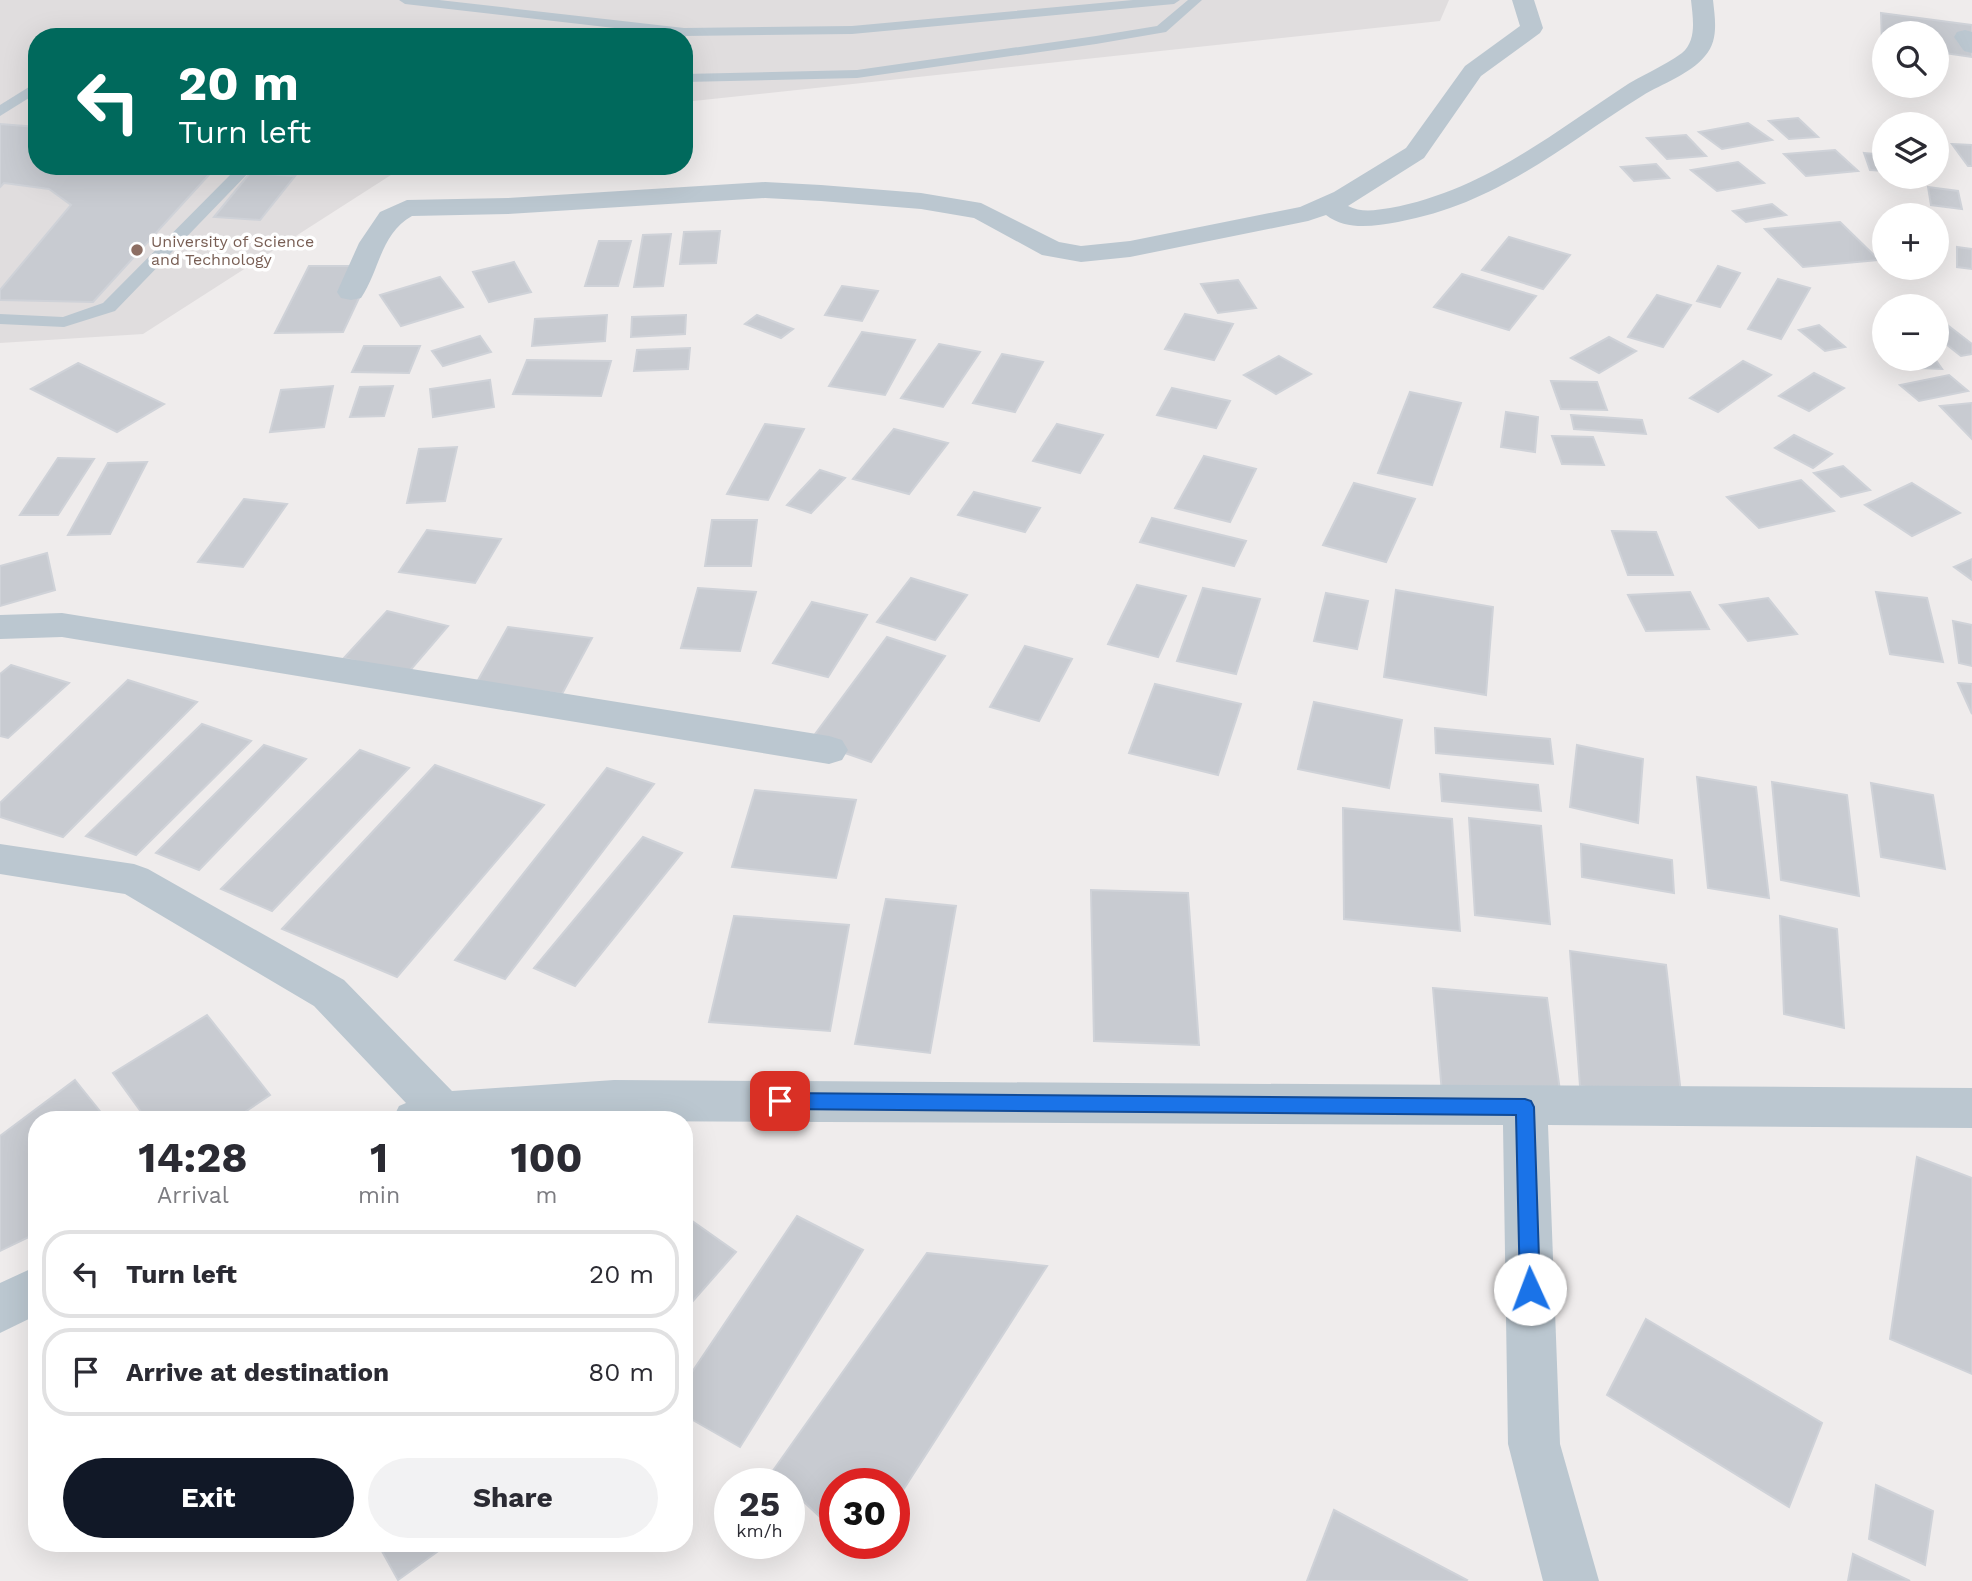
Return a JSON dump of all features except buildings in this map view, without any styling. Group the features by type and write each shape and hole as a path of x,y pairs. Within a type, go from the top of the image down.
{"street":[{"path":"351,292 372,243 389,218 407,208 508,206 765,190 821,193 921,201 981,211 1052,249 1081,254 1130,248 1308,213 1343,197 1415,153 1474,71 1532,28 1523,0"},
{"path":"1343,197 1333,207 1339,214 1356,219 1398,215 1475,192 1555,148 1635,90 1678,66 1698,51 1703,39 1702,0"},
{"path":"0,627 62,625 830,750"},
{"path":"0,859 134,880 329,993 425,1111"},
{"path":"487,1111 614,1100 1972,1108"},
{"path":"1525,1107 1534,1444 1571,1581"},
{"path":"0,1308 28,1294"}],"lane":[{"path":"405,0 649,28"},
{"path":"693,32 852,30 1174,0"},
{"path":"693,78 857,74 1096,40 1161,29 1196,0"},
{"path":"0,112 28,92"},
{"path":"0,319 64,322 109,307 239,175"}],"shaded area":[{"name":"University of Science and Technology","path":"0,0 1449,0 1440,21 693,101 693,28 28,28 28,175 391,175 143,334 0,343"}],"place":[{"name":"University of Science and Technology","path":"137,250"}],"route":[{"path":"780,1101 1525,1107 1530,1289"}]}
